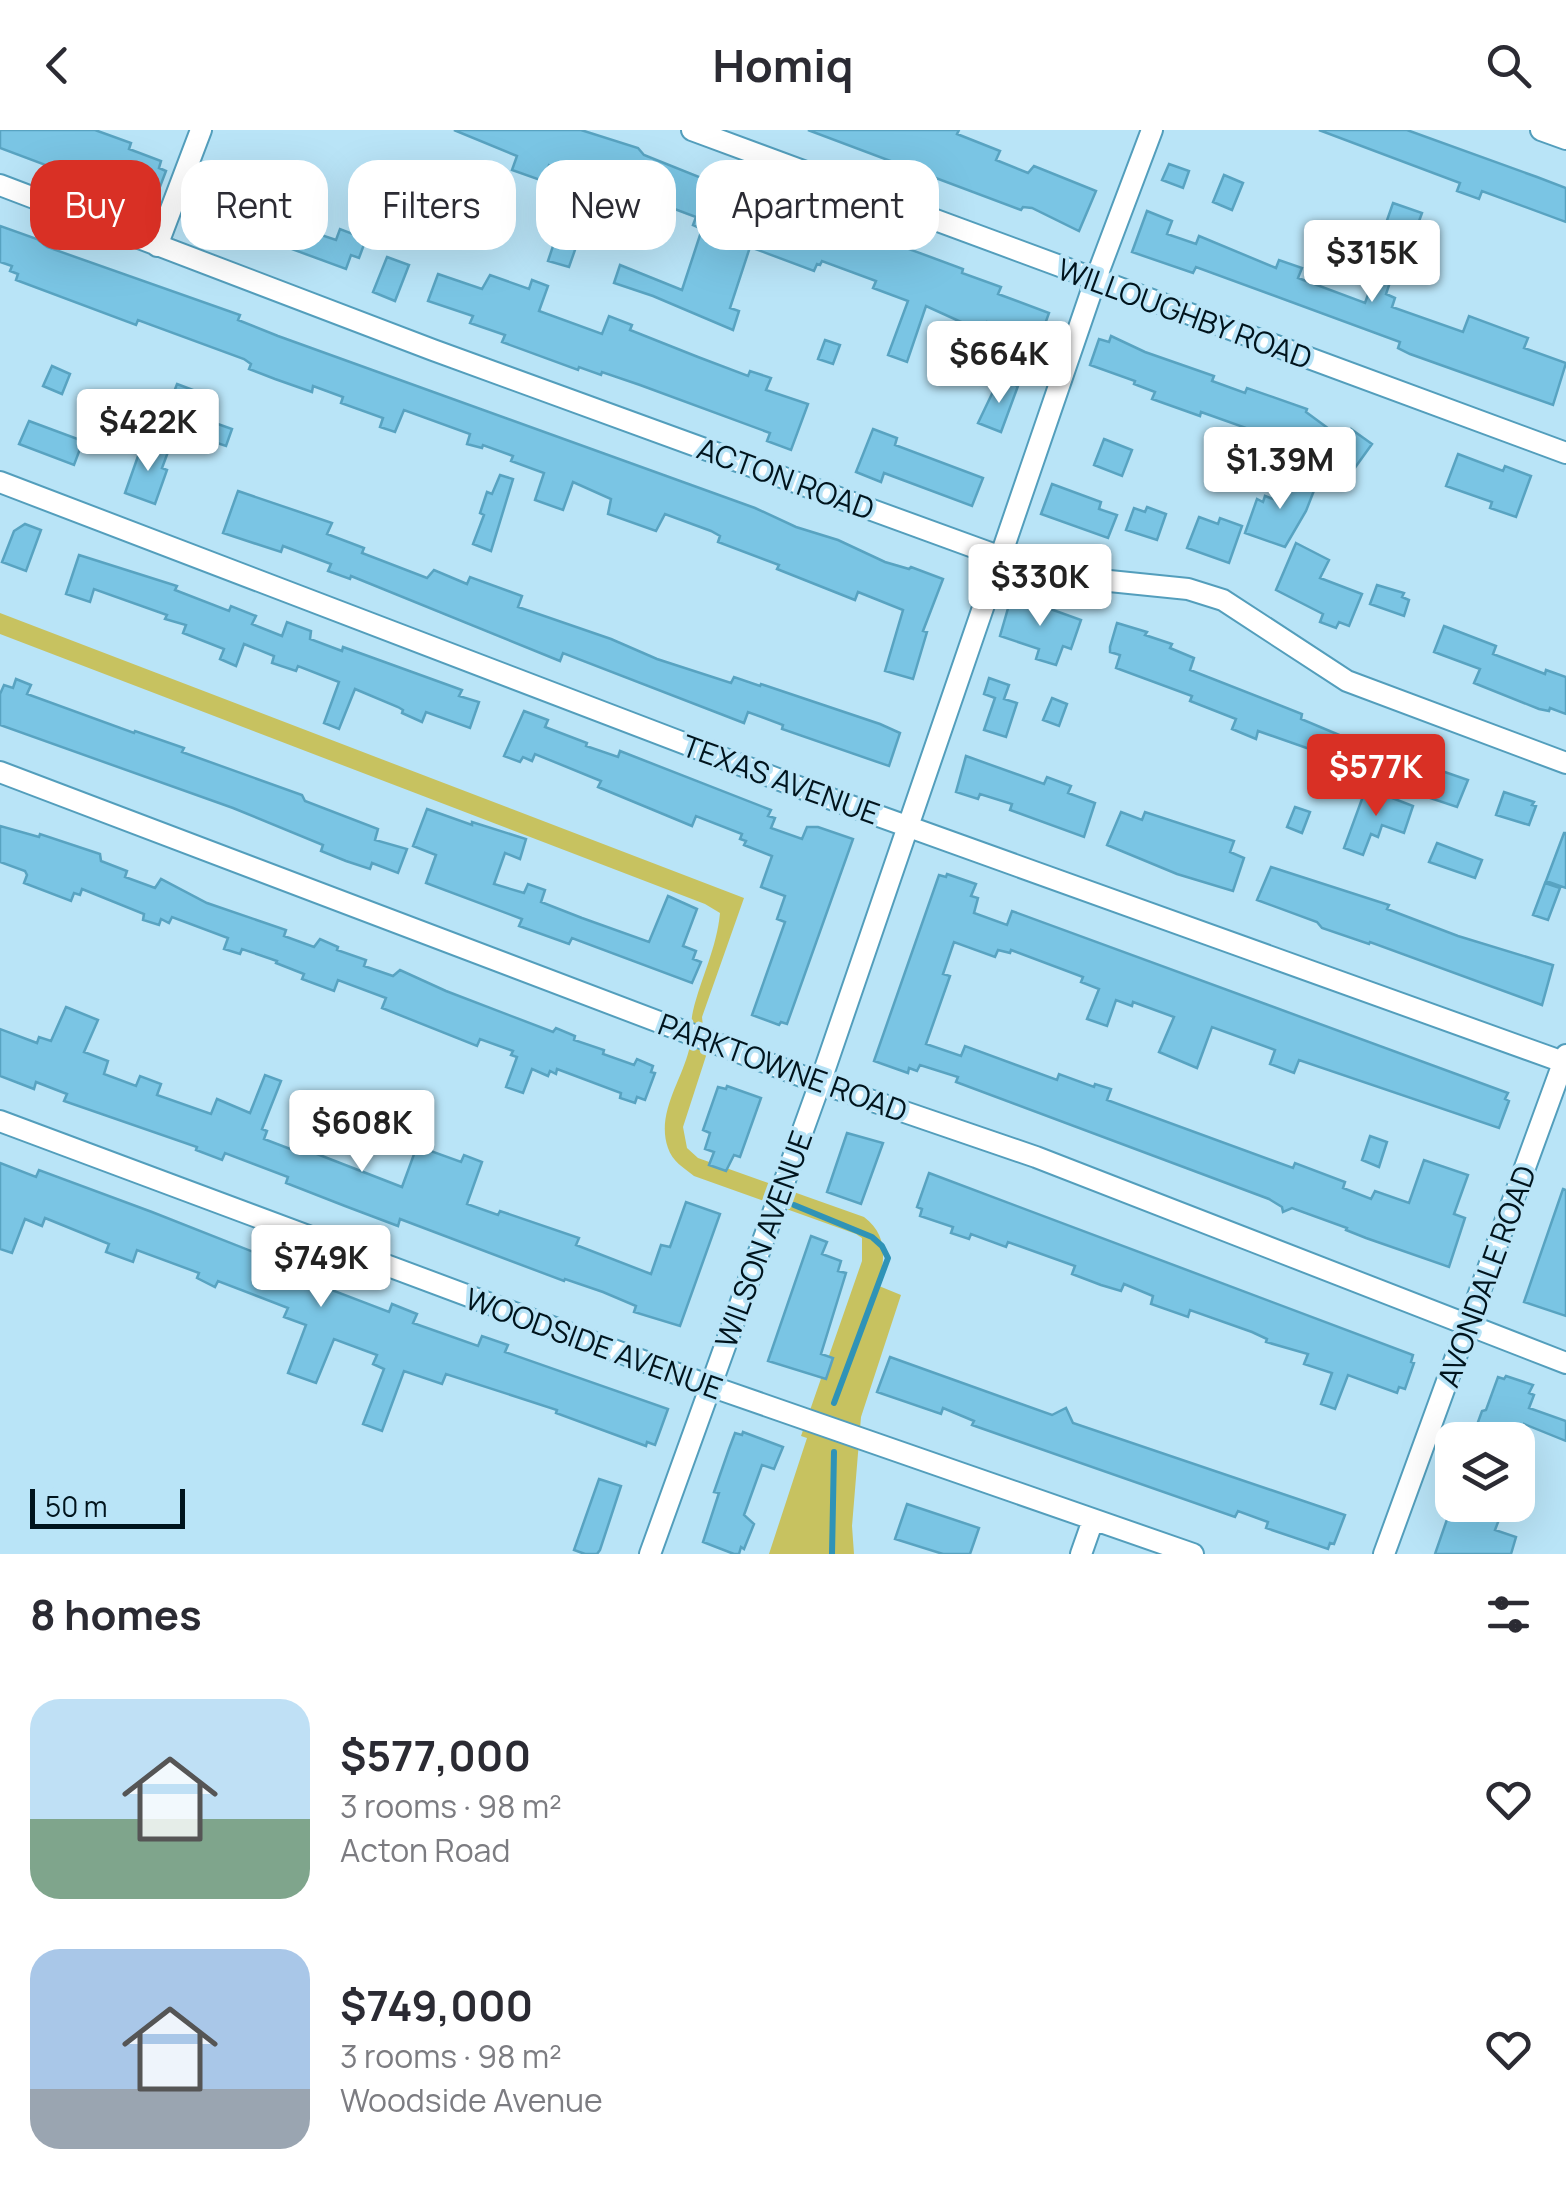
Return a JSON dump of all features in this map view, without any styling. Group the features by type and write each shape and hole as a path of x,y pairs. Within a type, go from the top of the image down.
{"street":[{"path":"161,235 201,130"},
{"name":"WILLOUGHBY ROAD","path":"692,130 1566,453"},
{"name":"WILSON AVENUE","path":"650,1554 820,1083 1095,281 1152,130"},
{"path":"1541,130 1566,139"},
{"name":"ACTON ROAD","path":"0,184 30,196"},
{"name":"ACTON ROAD","path":"161,247 1002,557 1080,578 1188,589 1223,600 1347,681 1566,764"},
{"name":"TEXAS AVENUE","path":"0,482 809,791 1565,1060"},
{"name":"PARKTOWNE ROAD","path":"0,772 820,1083 1036,1157 1566,1363"},
{"name":"AVONDALE ROAD","path":"1384,1554 1565,1060"},
{"name":"WOODSIDE AVENUE","path":"0,1122 710,1386 1193,1554"},
{"path":"1081,1554 1093,1520"}],"shaded area":[{"path":"0,613 744,898 702,1017 706,1056 683,1127 687,1148 698,1158 864,1217 878,1232 883,1257 879,1286 901,1295 861,1417 852,1526 854,1554 769,1554 807,1438 801,1436 862,1261 862,1238 694,1176 672,1157 665,1135 667,1110 689,1050 693,1011 720,913 0,634"}],"building":[{"path":"0,130 95,130 131,143 129,149 158,160 32,160 0,148"},
{"path":"454,130 581,130 638,148 656,160 536,160 536,179 516,171 517,156"},
{"path":"808,130 959,130 957,134 1000,151 996,160 1028,173 1034,166 1096,191 1079,231 1032,208 1021,210 939,179 939,160 888,160"},
{"path":"1319,130 1407,130 1537,177 1566,188 1566,222 1482,191 1479,199 1457,191 1460,183"},
{"path":"1169,164 1189,171 1183,188 1162,180"},
{"path":"676,168 696,176 696,217 676,210"},
{"path":"1224,175 1243,183 1232,210 1213,202"},
{"path":"1393,203 1422,213 1414,235 1407,233 1386,294 1395,298 1392,307 1463,332 1469,316 1528,338 1524,348 1566,363 1553,405 1410,354 1398,348 1400,342 1196,267 1193,273 1132,252 1147,211 1172,221 1167,234 1196,244 1199,236 1276,268 1279,260 1302,268 1298,278 1365,303 1379,264 1370,261 1376,245 1360,238 1366,224 1384,229"},
{"path":"0,226 30,237 30,250 56,250 240,315 238,320 278,336 755,508 885,562 943,579 923,631 927,632 913,679 885,671 903,610 858,592 855,600 777,569 779,565 718,542 720,536 711,531 665,514 656,531 608,514 611,499 573,482 563,510 535,500 544,473 511,461 513,456 483,445 482,448 467,444 470,434 404,410 395,432 380,427 383,418 341,403 343,397 313,386 312,392 275,379 249,369 251,364 244,359 138,320 136,325 16,280 18,274 10,271 12,266 0,262"},
{"path":"340,229 348,232 348,250 362,250 359,258 351,255 346,269 295,250 328,250 328,237 336,240"},
{"path":"696,247 749,250 730,308 739,311 733,330 614,283 620,265 682,290"},
{"path":"552,250 575,250 569,267 548,261"},
{"path":"758,250 912,250 963,269 962,273 1001,287 998,294 1049,313 1039,341 987,322 983,332 926,306 907,362 888,355 908,301 873,288 876,281 822,261 814,271"},
{"path":"387,257 409,265 395,301 373,292"},
{"path":"438,274 482,289 490,275 529,289 532,280 548,286 539,311 602,334 609,316 632,325 630,330 698,357 748,376 750,371 771,378 766,390 808,404 791,450 767,441 770,433 602,372 601,375 579,367 578,370 502,342 505,335 470,323 473,316 428,301"},
{"path":"1111,336 1214,376 1212,381 1245,393 1247,388 1307,409 1344,440 1351,429 1372,444 1349,476 1291,435 1286,450 1272,445 1274,438 1152,399 1155,392 1134,384 1135,381 1090,365 1099,339 1109,342"},
{"path":"825,340 840,345 833,364 818,359"},
{"path":"52,366 70,374 62,394 43,386"},
{"path":"999,379 1018,386 1001,432 978,423"},
{"path":"177,384 193,390 181,423 164,418"},
{"path":"29,421 83,441 74,465 19,444"},
{"path":"215,423 232,429 226,446 208,440"},
{"path":"873,429 897,438 895,445 983,478 972,506 884,473 881,482 856,472"},
{"path":"1104,439 1132,450 1122,476 1094,465"},
{"path":"143,442 168,452 162,468 167,470 155,504 125,493"},
{"path":"1458,454 1503,471 1505,466 1531,476 1516,517 1490,508 1492,502 1446,486"},
{"path":"500,475 513,479 491,551 473,544 484,515 480,513 487,492 492,494"},
{"path":"1282,476 1315,488 1285,547 1245,533 1257,499 1273,499"},
{"path":"1052,484 1101,502 1099,509 1117,515 1108,538 1041,514"},
{"path":"238,491 332,523 327,534 364,548 362,553 427,578 434,570 467,584 470,577 522,596 518,607 657,659 731,683 734,677 761,684 880,724 900,733 889,766 782,729 783,725 748,712 744,723 563,653 560,661 351,576 350,579 328,571 331,564 283,546 281,552 223,533"},
{"path":"1147,507 1166,514 1157,540 1126,530 1134,508 1145,512"},
{"path":"1199,517 1218,524 1220,518 1242,526 1229,563 1187,548"},
{"path":"25,524 41,530 26,571 2,562 14,531"},
{"path":"1296,543 1329,560 1320,578 1362,594 1349,626 1339,622 1336,628 1320,622 1323,614 1276,590"},
{"path":"79,555 177,586 175,590 229,611 231,606 256,616 252,624 282,636 287,622 311,631 310,639 462,690 459,696 479,702 470,728 426,712 422,722 355,689 339,729 324,723 339,682 298,666 296,671 272,663 274,656 244,644 236,666 220,659 224,649 183,633 186,625 165,619 167,615 94,589 90,602 66,594"},
{"path":"1377,585 1404,593 1402,597 1409,600 1404,616 1370,604"},
{"path":"1011,598 1081,620 1071,649 1063,646 1056,665 1036,659 1039,649 1000,636"},
{"path":"1117,623 1147,632 1145,635 1172,644 1170,648 1194,658 1190,670 1302,714 1301,719 1356,742 1343,775 1319,766 1324,754 1258,731 1256,739 1232,729 1236,719 1190,701 1192,696 1116,668 1120,655 1110,652 1110,647"},
{"path":"1444,626 1496,646 1493,654 1545,674 1546,670 1566,677 1566,714 1539,709 1474,683 1480,669 1434,652"},
{"path":"989,678 1009,685 1004,699 1017,703 1006,737 984,730 995,698 984,694"},
{"path":"16,679 31,685 27,694 184,748 182,752 302,795 305,801 378,829 375,840 407,849 398,873 372,863 370,869 346,861 321,851 323,845 233,808 0,725 0,694 4,685 13,688"},
{"path":"1052,698 1067,704 1059,726 1043,720"},
{"path":"524,711 548,720 545,727 587,743 586,746 618,757 620,751 771,810 768,816 775,818 771,828 802,839 807,827 818,827 853,839 787,1024 752,1015 785,922 777,919 785,896 761,887 772,856 744,845 742,834 696,816 692,826 598,787 601,781 535,754 532,761 523,757 520,762 504,756"},
{"path":"966,756 1044,784 1047,777 1071,786 1068,793 1095,803 1084,837 1010,810 1012,804 980,794 978,799 956,792"},
{"path":"1439,770 1468,780 1457,807 1430,798"},
{"path":"1366,788 1413,806 1404,833 1382,825 1378,837 1371,834 1363,855 1344,848"},
{"path":"1504,792 1534,802 1529,825 1496,815"},
{"path":"1295,807 1310,812 1302,833 1287,827"},
{"path":"427,809 526,839 520,859 505,853 494,884 524,893 528,884 545,890 541,902 582,918 649,942 668,896 697,909 683,946 696,951 693,959 701,962 692,983 572,938 569,944 519,926 522,919 426,883 436,855 413,846"},
{"path":"1121,812 1142,820 1145,812 1234,841 1230,852 1244,858 1233,891 1177,874 1107,845"},
{"path":"0,826 39,837 40,834 100,854 101,861 127,871 125,877 155,888 161,879 207,903 286,930 284,936 314,947 320,939 366,960 364,966 393,976 400,970 553,1032 556,1028 575,1036 574,1040 604,1050 603,1054 634,1065 637,1059 653,1066 651,1072 655,1073 645,1100 637,1097 635,1103 620,1098 621,1093 557,1069 556,1074 550,1071 548,1076 532,1069 523,1093 506,1087 517,1057 511,1055 513,1051 480,1039 477,1046 382,1008 386,998 338,980 334,991 302,979 304,974 277,961 242,949 240,954 224,949 228,938 172,917 169,923 161,919 159,925 143,920 144,914 82,889 80,895 74,893 71,901 24,883 25,871 0,862"},
{"path":"1566,833 1566,888 1546,881"},
{"path":"1437,843 1482,860 1475,878 1429,862"},
{"path":"1271,867 1389,905 1387,909 1458,936 1553,965 1542,1005 1322,928 1317,922 1257,900"},
{"path":"939,875 976,884 971,896 978,898 974,913 1007,925 1012,911 1508,1093 1499,1128 1299,1060 1294,1073 1270,1064 1275,1050 1212,1027 1197,1068 1159,1052 1174,1017 1116,1000 1107,1026 1087,1019 1099,989 1081,982 1083,977 1011,950 998,950 995,957 954,942 943,974 950,976 926,1044 961,1056 965,1046 1057,1080 1059,1074 1111,1089 1107,1100 1293,1168 1295,1163 1345,1182 1343,1188 1371,1199 1375,1191 1409,1203 1424,1160 1468,1175 1454,1214 1465,1218 1449,1267 1292,1208 1283,1212 1269,1199 956,1082 958,1077 920,1065 917,1071 909,1068 908,1073 874,1061"},
{"path":"1545,883 1560,888 1548,920 1533,915"},
{"path":"66,1007 98,1020 84,1052 108,1061 104,1074 136,1086 140,1076 161,1084 157,1095 211,1114 217,1099 250,1113 265,1075 281,1081 262,1129 267,1131 264,1139 298,1152 299,1147 402,1187 417,1146 461,1162 464,1155 482,1162 467,1204 579,1238 576,1245 651,1274 661,1245 670,1247 686,1202 720,1214 680,1326 634,1312 636,1306 603,1292 400,1219 398,1226 345,1206 286,1183 288,1177 225,1153 222,1160 196,1150 197,1147 64,1101 67,1094 36,1082 34,1089 0,1076 0,1029 37,1043 39,1037 51,1041"},
{"path":"727,1086 761,1098 740,1157 734,1155 726,1171 709,1165 714,1152 705,1149 710,1133 703,1130 718,1087"},
{"path":"847,1133 883,1143 861,1204 827,1192"},
{"path":"1370,1136 1387,1142 1379,1167 1362,1160"},
{"path":"0,1163 36,1177 39,1170 152,1212 284,1264 282,1271 389,1312 392,1304 417,1314 413,1323 478,1346 482,1336 508,1345 505,1352 668,1409 655,1445 647,1442 646,1446 556,1413 557,1410 446,1374 442,1384 404,1371 382,1431 363,1424 384,1369 373,1364 377,1355 334,1339 316,1383 288,1373 306,1325 284,1317 288,1308 218,1281 215,1287 197,1278 199,1273 137,1250 133,1262 106,1252 109,1244 45,1218 42,1226 25,1219 12,1253 0,1249"},
{"path":"929,1173 1413,1355 1405,1389 1399,1387 1397,1393 1348,1375 1335,1409 1321,1404 1332,1373 1304,1364 1308,1354 1266,1342 1267,1339 1252,1332 1190,1310 1188,1317 1151,1304 1153,1296 1124,1284 1121,1291 1101,1285 1072,1274 1075,1266 1008,1242 1006,1247 971,1234 969,1239 951,1233 953,1227 920,1216 922,1209 917,1207"},
{"path":"1563,1189 1566,1190 1566,1316 1524,1302"},
{"path":"811,1236 827,1242 822,1254 841,1261 838,1271 846,1273 821,1354 833,1358 826,1379 768,1361"},
{"path":"890,1357 1052,1415 1066,1408 1073,1423 1345,1515 1334,1544 1330,1543 1328,1549 1266,1528 1268,1522 1238,1511 1235,1517 972,1425 974,1421 943,1408 941,1414 877,1392"},
{"path":"1506,1376 1533,1385 1529,1408 1566,1421 1566,1441 1535,1428 1535,1422 1478,1422 1498,1377"},
{"path":"743,1432 783,1447 774,1469 762,1465 744,1515 754,1524 744,1549 741,1547 739,1554 734,1554 703,1542 729,1449 735,1433"},
{"path":"599,1479 621,1486 600,1550 597,1554 585,1554 574,1550"},
{"path":"907,1504 979,1528 970,1554 943,1554 895,1539"},
{"path":"1446,1522 1498,1522 1495,1530 1516,1537 1511,1554 1435,1554"}],"waterway":[{"path":"794,1205 872,1237 888,1258 834,1403"},
{"path":"832,1554 834,1452"}]}
